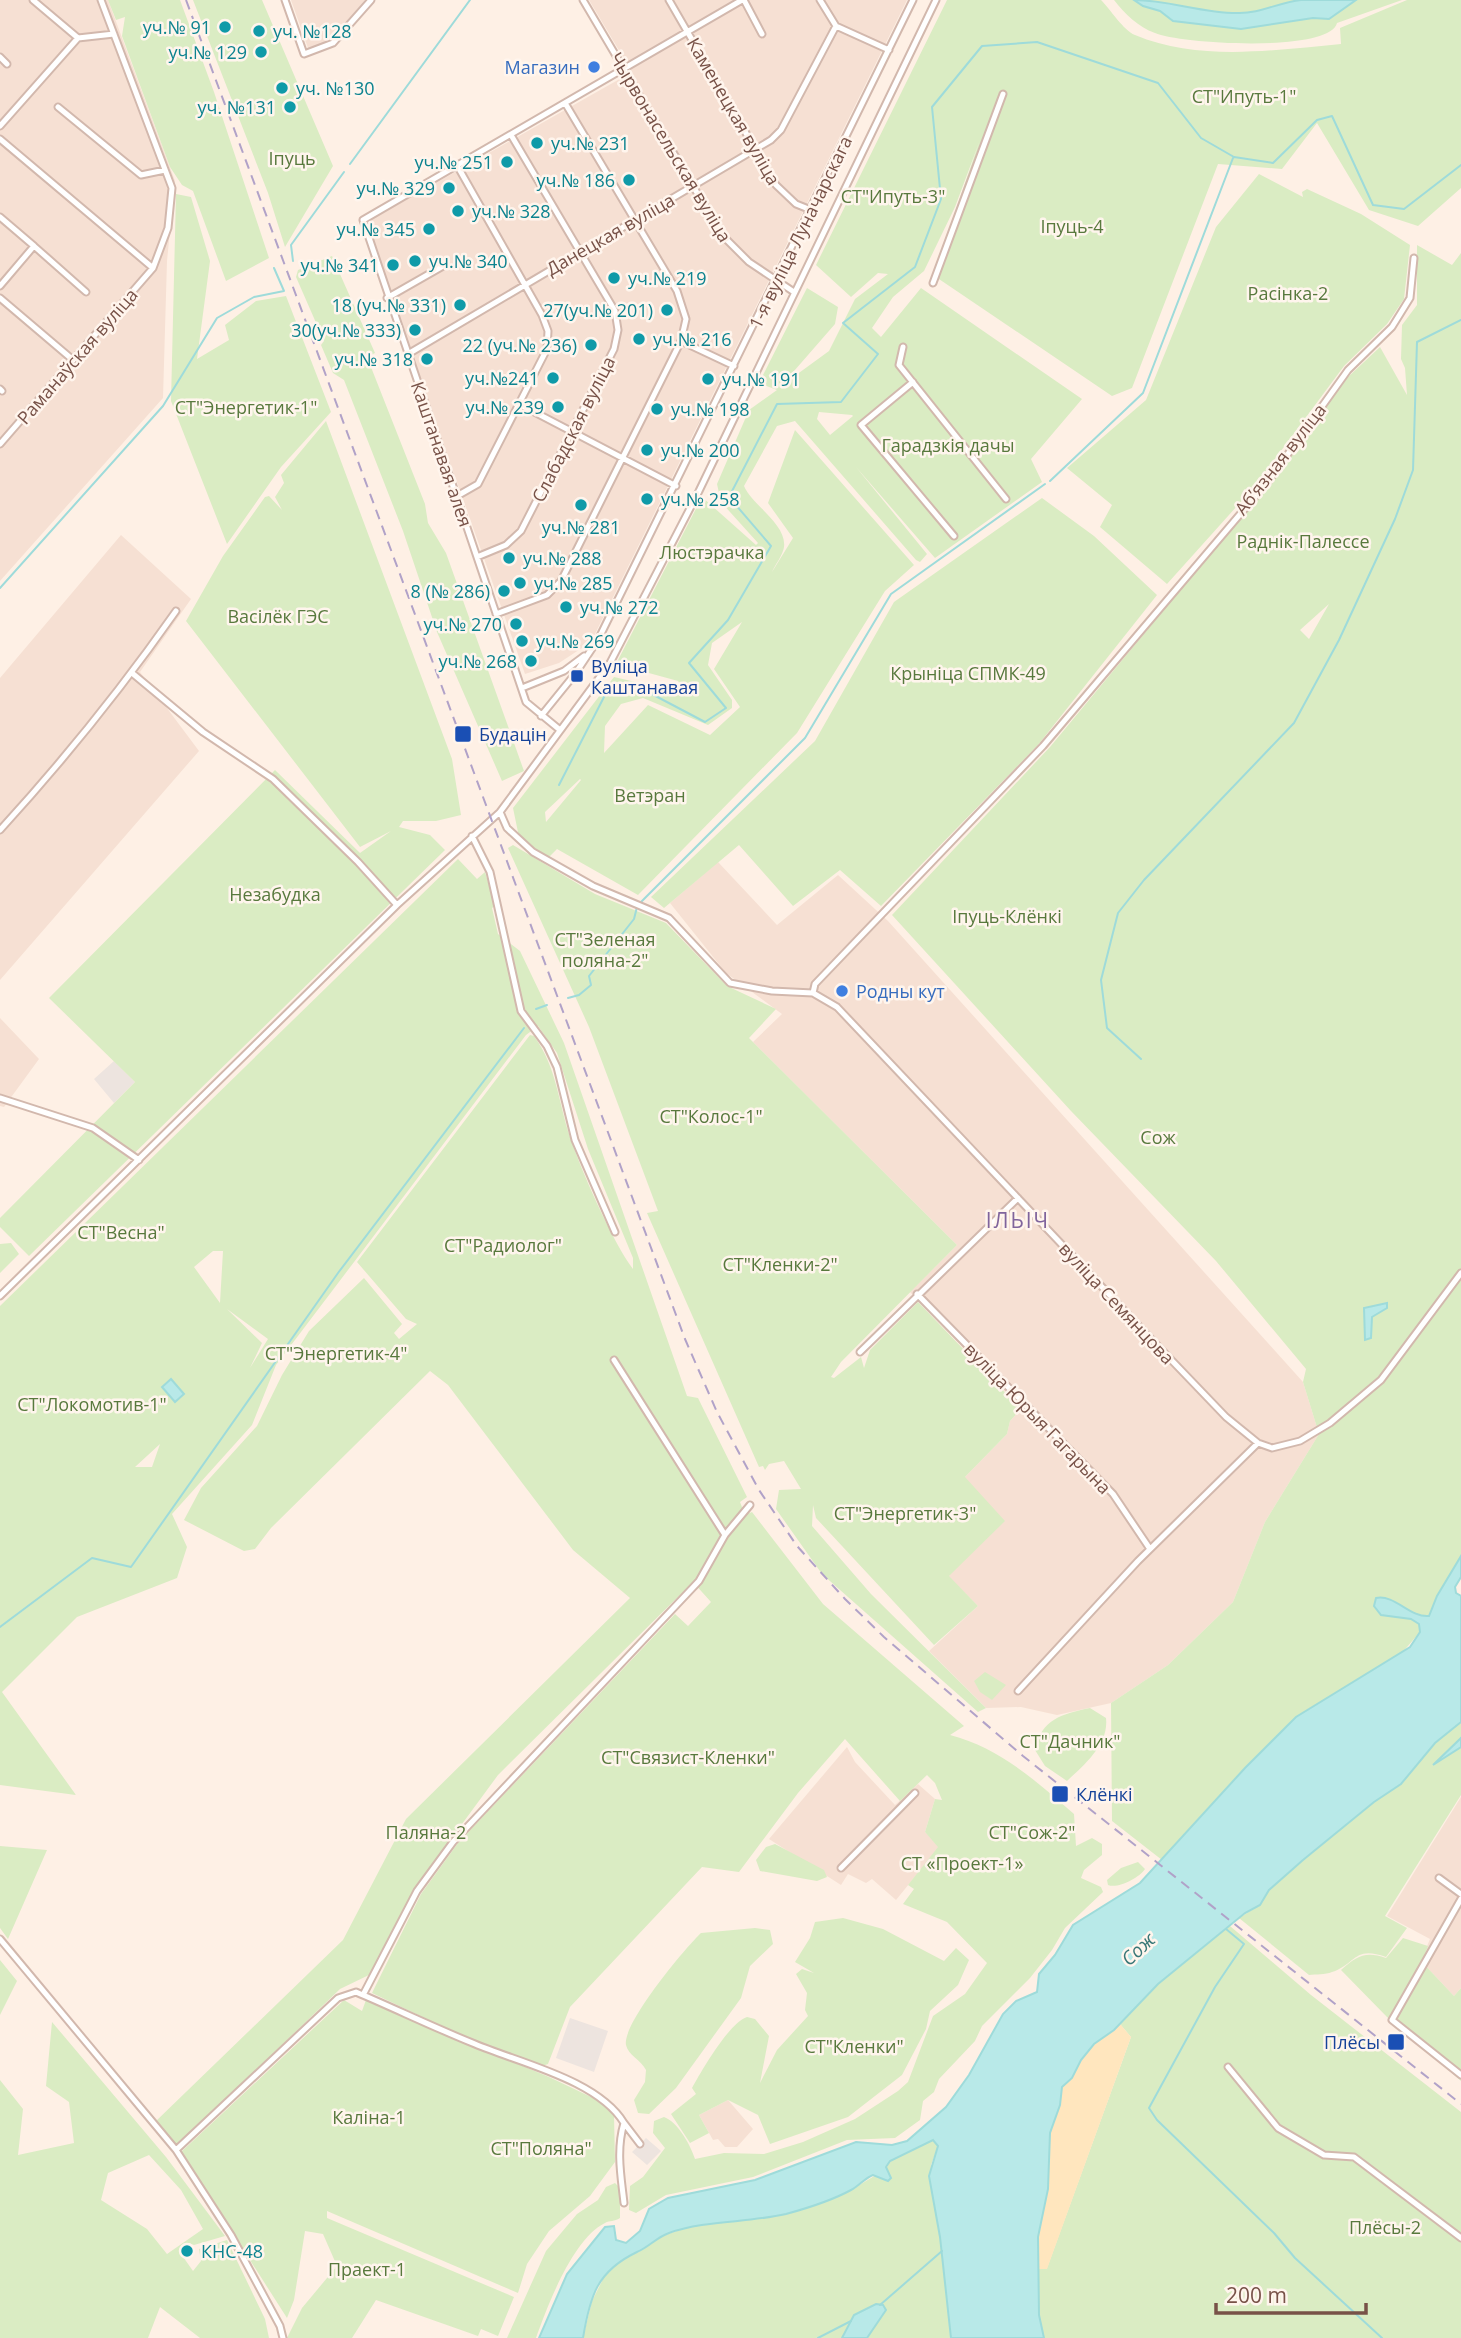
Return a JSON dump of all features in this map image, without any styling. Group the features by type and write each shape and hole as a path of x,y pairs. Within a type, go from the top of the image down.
{"street":[{"path":"33,0 78,38"},
{"path":"0,139 153,268 168,228 172,188 101,0"},
{"path":"285,0 304,54 333,43 368,1"},
{"name":"Чырвонасельская вуліца","path":"583,0 722,235 736,252 774,281 794,292"},
{"name":"Каменецкая вуліца","path":"669,0 782,193 796,204 811,210"},
{"path":"457,496 478,484 548,349 549,340 546,322 458,167 743,0 762,34"},
{"path":"820,0 836,26 888,50"},
{"name":"1-я вуліца Луначарскага","path":"541,716 591,650 676,486 913,0"},
{"path":"0,1296 397,905 499,811 610,663 699,491 936,0"},
{"name":"Данецкая вуліца","path":"408,354 755,149 781,130 836,26"},
{"path":"0,126 78,38 114,34"},
{"path":"0,57 7,64"},
{"path":"933,283 1003,94"},
{"path":"496,614 547,595 561,581 681,341 686,319 683,302 565,103"},
{"path":"58,107 141,175 165,170"},
{"name":"Слабадская вуліца","path":"477,557 506,545 521,531 614,349 618,330 615,311 511,135"},
{"name":"Каштанавая алея","path":"458,167 363,220 387,298 527,705 560,730"},
{"path":"0,217 86,292"},
{"path":"0,286 34,246"},
{"name":"Абʼязная вуліца","path":"813,993 814,984 1043,746 1270,478 1348,370 1392,327 1410,298 1414,258"},
{"path":"387,298 443,266"},
{"name":"Раманаўская вуліца","path":"0,444 153,268"},
{"path":"0,298 73,360"},
{"path":"681,341 734,366"},
{"path":"903,347 899,365 1006,499"},
{"path":"912,382 861,425 954,536"},
{"path":"519,404 676,486"},
{"path":"0,830 60,765 132,673 176,611"},
{"path":"522,688 564,671 591,650"},
{"path":"132,673 203,732 273,779 358,862 397,905"},
{"path":"499,811 507,828 533,852 593,886 669,918 730,983 772,991 813,993"},
{"path":"472,836 490,872 521,1011 547,1046 556,1067 575,1140 615,1233"},
{"name":"вуліца Семянцова","path":"813,993 837,1007 1226,1417 1258,1443"},
{"path":"0,1098 93,1128 139,1160"},
{"path":"860,1352 1018,1198"},
{"path":"1018,1691 1150,1549 1258,1443 1272,1448 1291,1445 1321,1429 1381,1380 1461,1273"},
{"name":"вуліца Юрыя Гагарына","path":"917,1294 1113,1494 1150,1549"},
{"path":"614,1360 725,1535"},
{"path":"363,1995 417,1891 453,1842 699,1581 725,1535 750,1505"},
{"path":"841,1868 915,1793"},
{"path":"1439,1878 1461,1897 1392,2020 1461,2076"},
{"path":"0,1939 176,2150 231,2235 281,2326 282,2338"},
{"path":"176,2150 338,1998 356,1992 593,2092 613,2106 640,2144"},
{"path":"1228,2067 1278,2128 1324,2155 1354,2157 1461,2238"},
{"path":"624,2123 620,2138 620,2182 624,2203"}],"shaded area":[{"path":"0,0 108,0 175,181 167,261 163,398 0,581"},
{"path":"291,0 365,0 330,41 308,48"},
{"path":"589,0 907,0 591,642 559,663 525,674 365,223 632,72"},
{"path":"121,535 191,599 140,672 199,751 0,980 0,678"},
{"path":"718,862 777,925 838,875 888,921 1303,1382 1319,1434 1265,1522 1233,1602 1168,1665 1111,1703 1057,1715 1021,1707 986,1708 929,1651 978,1606 949,1577 965,1477 1007,1434 1010,1421 1021,1409 910,1292 957,1245 753,1042 782,1014 726,973 670,903"},
{"path":"0,1018 39,1059 4,1107 0,1106"},
{"path":"114,1061 135,1082 114,1103 94,1079"},
{"path":"847,1747 855,1762 895,1805 918,1784 935,1799 925,1832 939,1847 896,1900 872,1879 866,1883 848,1874 841,1885 769,1839"},
{"path":"1461,1797 1461,1988 1454,1996 1421,1961 1430,1939 1387,1916"},
{"path":"570,2018 608,2031 594,2072 556,2058"},
{"path":"728,2100 753,2129 737,2147 725,2147 718,2139 713,2140 699,2115"},
{"path":"646,2138 661,2151 647,2165 632,2152"}],"green space":[{"name":"Іпуць","path":"108,0 180,0 214,92 269,258 226,281 193,191 182,185 170,167 122,36 125,17 116,20"},
{"name":"Іпуць","path":"193,0 262,0 333,166 285,247 268,193"},
{"path":"947,0 1101,0 1135,35 1185,49 1237,52 1341,44 1340,28 1407,0 1461,0 1461,188 1418,226 1369,210 1317,123 1282,169 1218,164 1132,388 1112,396 933,275 980,140 955,207 924,271 893,297 872,328 881,337 921,288 1082,399 1031,459 1042,482 935,558 856,467 927,554 920,562 795,421 777,426 744,486 775,523 783,539 783,550 772,572 793,538 768,503 795,430 914,565 885,591 797,733 638,895 557,849 548,858 519,837 513,808 614,677 687,694 678,681 616,664 702,497 756,545 758,543 721,502 717,484 749,410 777,390 759,383 807,288 838,307 835,324 781,386 829,351 855,299 888,274 878,273 851,297 816,265","holes":["819,412 852,415 853,416 830,435 817,419","742,622 714,669 740,707 710,735 648,705 604,753 605,726 621,704 643,698 708,725 732,708 732,700 708,665 712,643","580,779 581,780 546,822 545,812"]},
{"path":"1114,0 1402,0 1337,23 1328,32 1309,39 1222,43 1155,33 1132,20"},
{"name":"Расінка-2","path":"1259,174 1303,197 1302,192 1307,189 1361,214 1410,245 1404,299 1387,324 1344,366 1255,486 1167,584 1100,527 1112,505 1067,468 1146,400 1216,227"},
{"name":"СТ\"Энергетик-1\"","path":"176,194 191,197 210,261 197,359 229,340 225,325 256,301 286,296 331,412 281,467 227,544 171,401"},
{"path":"1417,245 1452,265 1461,253 1461,1556 1437,1596 1429,1616 1420,1616 1386,1598 1374,1603 1381,1615 1411,1619 1419,1624 1420,1632 1401,1654 1305,1711 1251,1762 1162,1860 1112,1821 1111,1703 1168,1665 1233,1602 1265,1522 1319,1434 1303,1382 1306,1369 1216,1261 1071,1111 892,915 1050,747 1246,511 1348,377 1380,347 1407,395 1405,368 1401,359 1402,325 1417,305","holes":["1329,604 1309,639 1300,630"]},
{"path":"332,256 375,353 367,357 425,504 428,523 446,553 524,771 502,781 437,632 403,531 344,380 333,373 321,345 324,341 296,277 298,270"},
{"path":"326,421 452,759 461,815 436,821 403,821 399,827 430,835 445,850 29,1256 0,1227 0,1218 135,1082 49,998 275,770 360,853 391,831 360,847 186,621 223,556 265,497 269,496 282,510 275,497 284,483 281,475"},
{"name":"Крыніца СПМК-49","path":"1042,498 1094,536 1157,595 1038,745 881,906 840,870 793,906 739,845 664,908 651,897 815,741 894,602"},
{"path":"513,845 595,894 666,923 727,986 776,1009 749,1038 957,1245 841,1362 831,1377 834,1378 861,1357 864,1368 870,1350 918,1302 1021,1409 1010,1421 1007,1434 965,1477 1005,1521 949,1576 978,1606 934,1645 816,1518 813,1505 812,1526 871,1594 986,1708 978,1712 822,1574 776,1509 779,1490 801,1489 784,1461 769,1464 765,1470 763,1466 759,1467 647,1213 658,1211 589,1027 508,848"},
{"path":"458,859 477,879 485,872 495,906 492,908 498,934 520,951 564,1043 687,1396 698,1398 747,1497 740,1502 745,1515 752,1512 823,1604 964,1726 950,1735 1001,1757 1074,1814 1076,1846 1092,1838 1102,1844 1102,1855 1084,1870 1081,1878 1101,1887 1103,1892 1065,1928 1030,1978 982,2026 975,2041 939,2079 934,2092 923,2101 920,2120 895,2138 847,2140 753,2177 666,2195 636,2213 629,2210 630,2186 643,2177 665,2148 653,2133 654,2121 664,2117 674,2124 687,2141 695,2159 724,2153 764,2154 803,2142 855,2119 908,2082 933,2016 965,1994 987,1963 947,1922 903,1904 914,1889 908,1885 938,1847 925,1832 935,1799 942,1800 935,1783 927,1775 900,1801 845,1739 798,1793 739,1872 702,1867 570,2007 548,2064 542,2066 475,2042 372,1993 421,1894 458,1843 675,1614 688,1626 711,1602 693,1582 498,1775 415,1888 371,1974 340,1989 177,2146 155,2122 343,1940 406,1819 630,1598 573,1550 448,1385 430,1371 271,1528 255,1549 244,1551 184,1520 201,1488 257,1426 282,1375 309,1331 364,1278 402,1324 394,1333 399,1339 417,1324 406,1319 357,1262 530,1035 534,1036 548,1060 570,1137 589,1186 616,1242 633,1269 633,1258 588,1149 557,1053 538,1026 526,1035 276,1365 252,1425 172,1514 187,1547 177,1578 77,1617 2,1692 76,1795 0,1785 0,1306","holes":["213,1251 223,1251 220,1303 194,1267","227,1309 268,1339 250,1368 262,1343","160,1444 152,1467 135,1467"]},
{"path":"11,1243 19,1254 0,1273 0,1244"},
{"path":"985,1672 1006,1685 992,1700 980,1692 974,1681"},
{"name":"СТ\"Дачник\"","path":"1090,1708 1106,1718 1104,1736 1094,1753 1067,1781 1045,1766 1035,1750 1038,1740 1042,1731 1054,1720"},
{"path":"1461,1722 1461,1795 1385,1916 1407,1928 1386,1957 1361,1954 1340,1969 1309,1975 1239,1918 1260,1905 1269,1890 1303,1860 1374,1802 1401,1784 1435,1743"},
{"path":"775,1844 824,1870 827,1877 817,1881 760,1871 756,1860 766,1847"},
{"path":"0,1846 47,1850 8,1939 0,1928"},
{"path":"1138,1862 1145,1869 1138,1876 1123,1884 1108,1885 1107,1880 1121,1868"},
{"name":"СТ\"Кленки\"","path":"843,1918 883,1929 944,1961 956,1948 969,1960 958,1985 930,2011 926,2029 902,2075 848,2117 770,2144 758,2115 728,2100 699,2115 709,2133 690,2143 671,2114 696,2094 692,2088 709,2059 732,2028 747,2017 755,2019 769,2036 760,2083 777,2050 808,2016 805,2010 807,1993 796,1974 802,1969 814,1973 795,1962 810,1938 815,1922"},
{"name":"Плёсы-2","path":"1230,1926 1311,1995 1461,2112 1461,2338 1044,2338 1039,2315 1039,2269 1047,2268 1131,2037 1120,2024 1160,1981"},
{"path":"755,1928 770,1930 773,1944 750,1966 741,1998 676,2088 649,2114 638,2113 634,2100 645,2082 646,2070 626,2045 627,2035 644,2004 669,1969 701,1933"},
{"path":"1403,1938 1428,1946 1422,1962 1454,1996 1461,1988 1461,2081 1387,2017 1341,1970 1362,1956 1386,1958"},
{"path":"0,1960 17,1981 0,2015"},
{"path":"344,2000 362,2011 366,2000 549,2077 610,2106 614,2115 615,2162 590,2196 549,2231 527,2264 518,2293 327,2211 327,2218 514,2297 498,2336 481,2329 478,2336 376,2300 352,2338 287,2338 302,2308 337,2266 323,2234 305,2231 294,2300 287,2318 181,2152"},
{"path":"52,2022 166,2157 225,2236 194,2245 189,2243 179,2251 193,2271 201,2261 199,2249 227,2240 265,2319 269,2338 200,2338 160,2307 148,2338 0,2338 0,2080 23,2109 18,2155 74,2143 69,2102 46,2086","holes":["149,2155 181,2190 203,2229 167,2254 147,2229 101,2200 108,2173"]},
{"path":"933,2140 938,2146 931,2165 930,2181 940,2237 951,2338 583,2338 592,2301 606,2273 617,2261 639,2252 657,2238 688,2227 773,2216 803,2209 846,2193 876,2175 881,2179 890,2161"},
{"path":"615,2183 620,2188 620,2218 605,2223 582,2243 563,2274 536,2338 507,2338 546,2251 577,2214 598,2200 606,2187"}],"sand":[{"path":"1120,2024 1131,2037 1047,2269 1039,2269 1038,2237 1048,2189 1050,2133 1060,2105 1060,2090 1094,2044"}],"water":[{"path":"1134,0 1237,13 1254,12 1301,0 1356,0 1329,19 1313,18 1241,29 1173,21 1160,11"},
{"path":"1387,1303 1387,1308 1372,1317 1371,1338 1365,1340 1364,1308"},
{"path":"171,1379 184,1394 175,1402 162,1387"},
{"name":"Сож","path":"1461,1556 1461,1577 1455,1587 1456,1593 1461,1596 1461,1722 1435,1743 1401,1784 1374,1802 1303,1860 1269,1890 1260,1905 1245,1913 1158,1984 1114,2030 1094,2044 1081,2060 1072,2078 1062,2087 1060,2105 1050,2133 1048,2189 1038,2237 1039,2315 1044,2338 951,2338 940,2237 929,2176 938,2146 933,2140 890,2161 886,2167 891,2178 888,2181 873,2175 843,2194 794,2212 697,2226 665,2235 623,2259 604,2276 593,2297 583,2338 539,2338 567,2274 605,2227 614,2226 616,2240 626,2243 640,2231 649,2209 668,2198 755,2180 856,2142 892,2145 907,2141 946,2107 969,2075 1003,2014 1016,2001 1037,1992 1039,1974 1055,1955 1073,1925 1140,1883 1245,1768 1296,1717 1410,1647 1420,1632 1419,1624 1411,1619 1381,1615 1374,1606 1376,1598 1390,1599 1415,1613 1429,1616 1437,1596"},
{"path":"1461,1738 1461,1747 1433,1765"},
{"path":"876,2304 883,2305 886,2310 867,2338 842,2338 854,2315"}],"waterway":[{"path":"350,164 470,0"},
{"path":"559,785 605,695 646,691 705,722 726,708 689,663 728,620 771,546 729,497 777,404 841,402 878,354 843,323 915,267 941,199 932,107 982,46 1037,42 1158,83 1201,138 1234,157 1273,163 1317,120 1332,116 1373,205 1404,209 1461,165"},
{"path":"1050,481 1143,393 1233,158"},
{"path":"293,261 291,245 344,172"},
{"path":"0,588 163,406 217,318 254,297 284,291 274,268"},
{"path":"1141,1059 1107,1028 1101,980 1118,913 1144,880 1294,723 1339,640 1395,519 1413,470 1417,342 1461,320"},
{"path":"640,903 805,738 891,594 1045,484"},
{"path":"568,998 579,995 591,985 589,976 634,919 637,907"},
{"path":"536,1009 547,1005"},
{"path":"0,1627 92,1558 131,1567 338,1273 524,1028"},
{"path":"1226,1929 1244,1944 1215,1987 1149,2108 1157,2120 1274,2233 1295,2258 1382,2338"},
{"path":"880,2305 942,2251"},
{"path":"818,2338 851,2321"}],"railway":[{"path":"186,0 685,1339 717,1412 759,1490 797,1546 884,1637 1023,1756 1461,2104"}],"place":[{"name":"уч.№ 91","path":"225,27"},
{"name":"уч. №128","path":"259,31"},
{"name":"уч.№ 129","path":"261,52"},
{"name":"Магазин","path":"594,67"},
{"name":"уч. №130","path":"282,88"},
{"name":"уч. №131","path":"290,107"},
{"name":"уч.№ 231","path":"537,143"},
{"name":"уч.№ 251","path":"507,162"},
{"name":"уч.№ 186","path":"629,180"},
{"name":"уч.№ 329","path":"449,188"},
{"name":"уч.№ 328","path":"458,211"},
{"name":"уч.№ 345","path":"429,229"},
{"name":"уч.№ 340","path":"415,261"},
{"name":"уч.№ 341","path":"393,265"},
{"name":"уч.№ 219","path":"614,278"},
{"name":"18 (уч.№ 331)","path":"460,305"},
{"name":"27(уч.№ 201)","path":"667,310"},
{"name":"30(уч.№ 333)","path":"415,330"},
{"name":"уч.№ 216","path":"639,339"},
{"name":"22 (уч.№ 236)","path":"591,345"},
{"name":"уч.№ 318","path":"427,359"},
{"name":"уч.№241","path":"553,378"},
{"name":"уч.№ 191","path":"708,379"},
{"name":"уч.№ 239","path":"558,407"},
{"name":"уч.№ 198","path":"657,409"},
{"name":"уч.№ 200","path":"647,450"},
{"name":"уч.№ 258","path":"647,499"},
{"name":"уч.№ 281","path":"581,505"},
{"name":"уч.№ 288","path":"509,558"},
{"name":"уч.№ 285","path":"520,583"},
{"name":"8 (№ 286)","path":"504,591"},
{"name":"уч.№ 272","path":"566,607"},
{"name":"уч.№ 270","path":"516,624"},
{"name":"уч.№ 269","path":"522,641"},
{"name":"уч.№ 268","path":"531,661"},
{"name":"Вуліца Каштанавая","path":"577,676"},
{"name":"Будацін","path":"463,734"},
{"name":"Родны кут","path":"842,991"},
{"name":"Клёнкі","path":"1060,1794"},
{"name":"Плёсы","path":"1396,2042"},
{"name":"КНС-48","path":"187,2251"}],"district":[{"name":"ІЛЬІЧ","path":"1018,1220"}],"park label":[{"name":"СТ\"Ипуть-1\"","path":"1244,96"},
{"name":"СТ\"Ипуть-3\"","path":"893,196"},
{"name":"Іпуць-4","path":"1072,226"},
{"name":"Гарадзкія дачы","path":"948,445"},
{"name":"Раднік-Палессе","path":"1303,541"},
{"name":"Люстэрачка","path":"712,552"},
{"name":"Васілёк ГЭС","path":"278,616"},
{"name":"Ветэран","path":"650,795"},
{"name":"Незабудка","path":"275,894"},
{"name":"Іпуць-Клёнкі","path":"1007,916"},
{"name":"СТ\"Зеленая поляна-2\"","path":"605,949"},
{"name":"СТ\"Колос-1\"","path":"711,1116"},
{"name":"СТ\"Весна\"","path":"121,1232"},
{"name":"СТ\"Радиолог\"","path":"503,1245"},
{"name":"СТ\"Кленки-2\"","path":"780,1264"},
{"name":"СТ\"Энергетик-4\"","path":"336,1353"},
{"name":"СТ\"Локомотив-1\"","path":"92,1404"},
{"name":"СТ\"Энергетик-3\"","path":"905,1513"},
{"name":"СТ\"Связист-Кленки\"","path":"688,1757"},
{"name":"Паляна-2","path":"426,1832"},
{"name":"СТ\"Сож-2\"","path":"1032,1832"},
{"name":"СТ «Проект-1»","path":"962,1863"},
{"name":"Каліна-1","path":"369,2117"},
{"name":"СТ\"Поляна\"","path":"541,2148"},
{"name":"Праект-1","path":"367,2269"}]}
